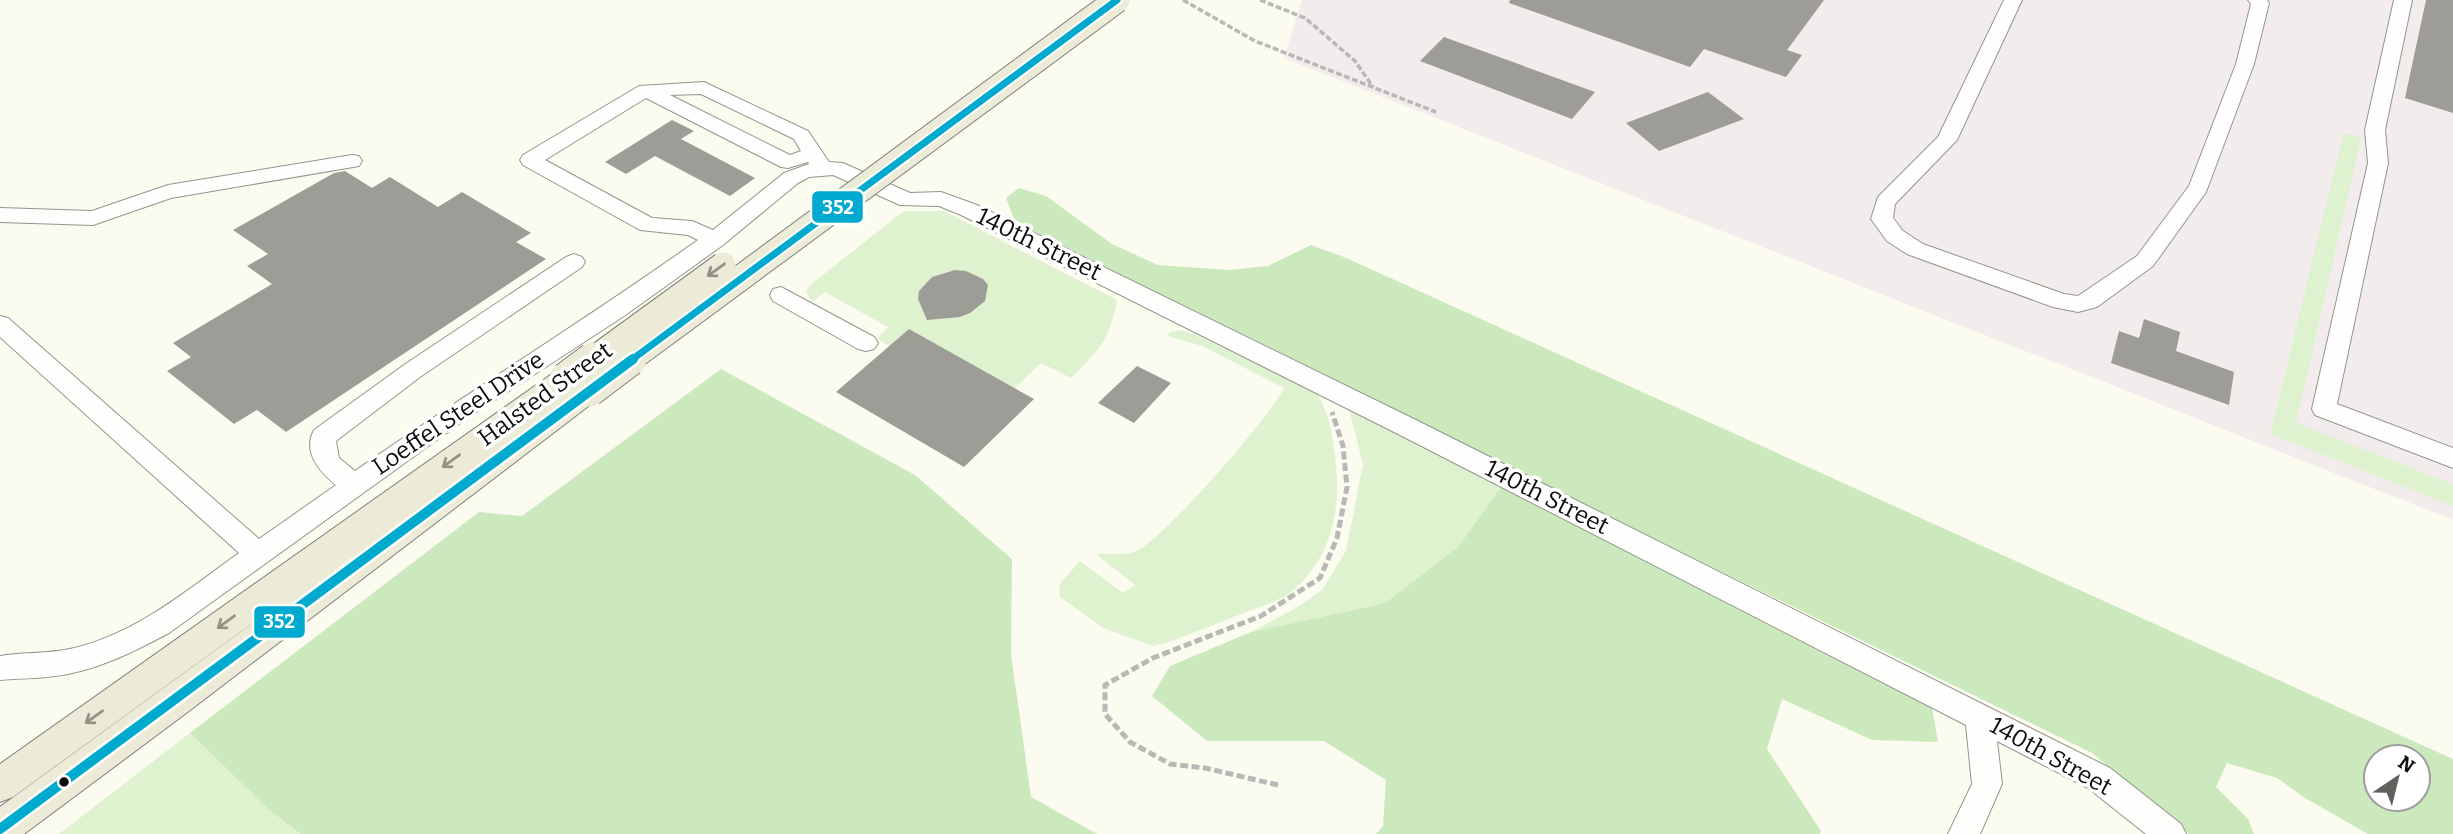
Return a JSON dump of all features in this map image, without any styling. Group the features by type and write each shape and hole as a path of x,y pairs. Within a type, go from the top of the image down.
{"main road":[{"name":"Halsted Street","path":"0,830 578,384 1089,0"},
{"name":"Halsted Street","path":"0,785 578,384 1117,0"}],"street":[{"path":"2013,0 1947,140 1885,202 1882,219 1895,236 1915,249 2061,301 2078,304 2089,301 2146,261 2199,187 2245,64 2258,0"},
{"path":"2403,0 2375,130 2378,163 2324,409 2453,458"},
{"path":"646,90 788,162 817,161 801,135 704,88 646,90 530,160 648,225 692,228 715,240"},
{"path":"0,215 93,218 169,192 352,161"},
{"name":"140th Street","path":"817,161 852,173 906,200 941,199 970,210 1323,385 2099,778 2170,834"},
{"name":"Loeffel Steel Drive","path":"0,668 56,664 88,657 125,643 159,625 353,484 512,376 616,310 715,240 791,178 817,161"},
{"path":"353,484 327,463 323,437 411,371 574,262"},
{"path":"781,295 866,343"},
{"path":"0,324 258,554"},
{"path":"1964,834 1987,784 1980,717"}],"path":[{"path":"1183,0 1255,41 1436,112"},
{"path":"1260,0 1306,18 1355,61 1373,87"},
{"path":"1278,785 1205,768 1171,764 1130,742 1105,714 1105,685 1153,658 1261,616 1320,578 1337,538 1347,487 1343,446 1323,385"}],"shaded area":[{"path":"1302,0 2453,0 2453,520 1284,58"}],"green space":[{"path":"2344,133 2361,138 2296,423 2453,484 2453,506 2270,434"},
{"path":"1019,188 1046,196 1112,244 1158,265 1229,270 1268,266 1311,245 1344,257 2418,743 2362,743 2362,813 2432,813 2432,749 2453,759 2453,834 2368,834 2305,798 2277,778 2227,763 2216,787 2248,819 2254,834 2189,834 2092,753 1071,254 1014,219 1006,198"},
{"path":"904,211 944,211 1117,300 1111,325 1102,344 1071,378 1041,363 1015,388 890,346 877,339 888,327 825,292 812,302 806,291 810,285"},
{"path":"1181,330 1316,393 1331,429 1336,463 1336,503 1328,541 1308,576 1293,591 1272,602 1153,646 1103,628 1060,597 1059,585 1080,561 1123,593 1135,585 1096,554 1134,552 1148,544 1190,504 1238,450 1284,388 1202,346 1168,336 1170,332"},
{"path":"721,369 915,475 1012,559 1011,654 1031,797 1097,834 300,834 269,810 190,733 479,512 522,516"},
{"path":"1349,409 1501,487 1458,547 1385,603 1251,632 1296,608 1322,590 1346,551 1363,464"},
{"path":"1501,487 1932,708 1938,742 1872,740 1782,699 1767,749 1821,831 1820,834 1376,834 1383,826 1386,780 1324,741 1207,741 1152,696 1170,666 1251,632 1385,603 1458,547"},
{"path":"190,733 269,810 299,834 59,834"}],"building":[{"path":"1510,0 1824,0 1787,50 1802,55 1786,77 1704,49 1690,67 1509,3"},
{"path":"2426,0 2453,0 2453,113 2405,98"},
{"path":"1444,37 1595,92 1572,119 1420,61"},
{"path":"1708,92 1744,119 1659,151 1626,123"},
{"path":"672,120 694,131 681,139 755,178 730,196 655,156 626,174 605,162"},
{"path":"345,171 372,188 390,177 438,207 462,192 531,233 516,242 546,259 286,432 257,410 234,424 167,371 191,357 173,343 272,284 247,266 268,254 233,230 334,173"},
{"path":"955,270 966,271 983,279 988,285 985,301 960,317 927,320 918,299 919,291 932,277"},
{"path":"2144,319 2180,332 2176,351 2234,372 2229,405 2111,363 2119,331 2139,338"},
{"path":"909,329 1034,399 964,467 836,392"},
{"path":"1137,366 1171,383 1134,423 1098,403"}],"transit line":[{"name":"352","path":"0,829 1117,0"}]}
